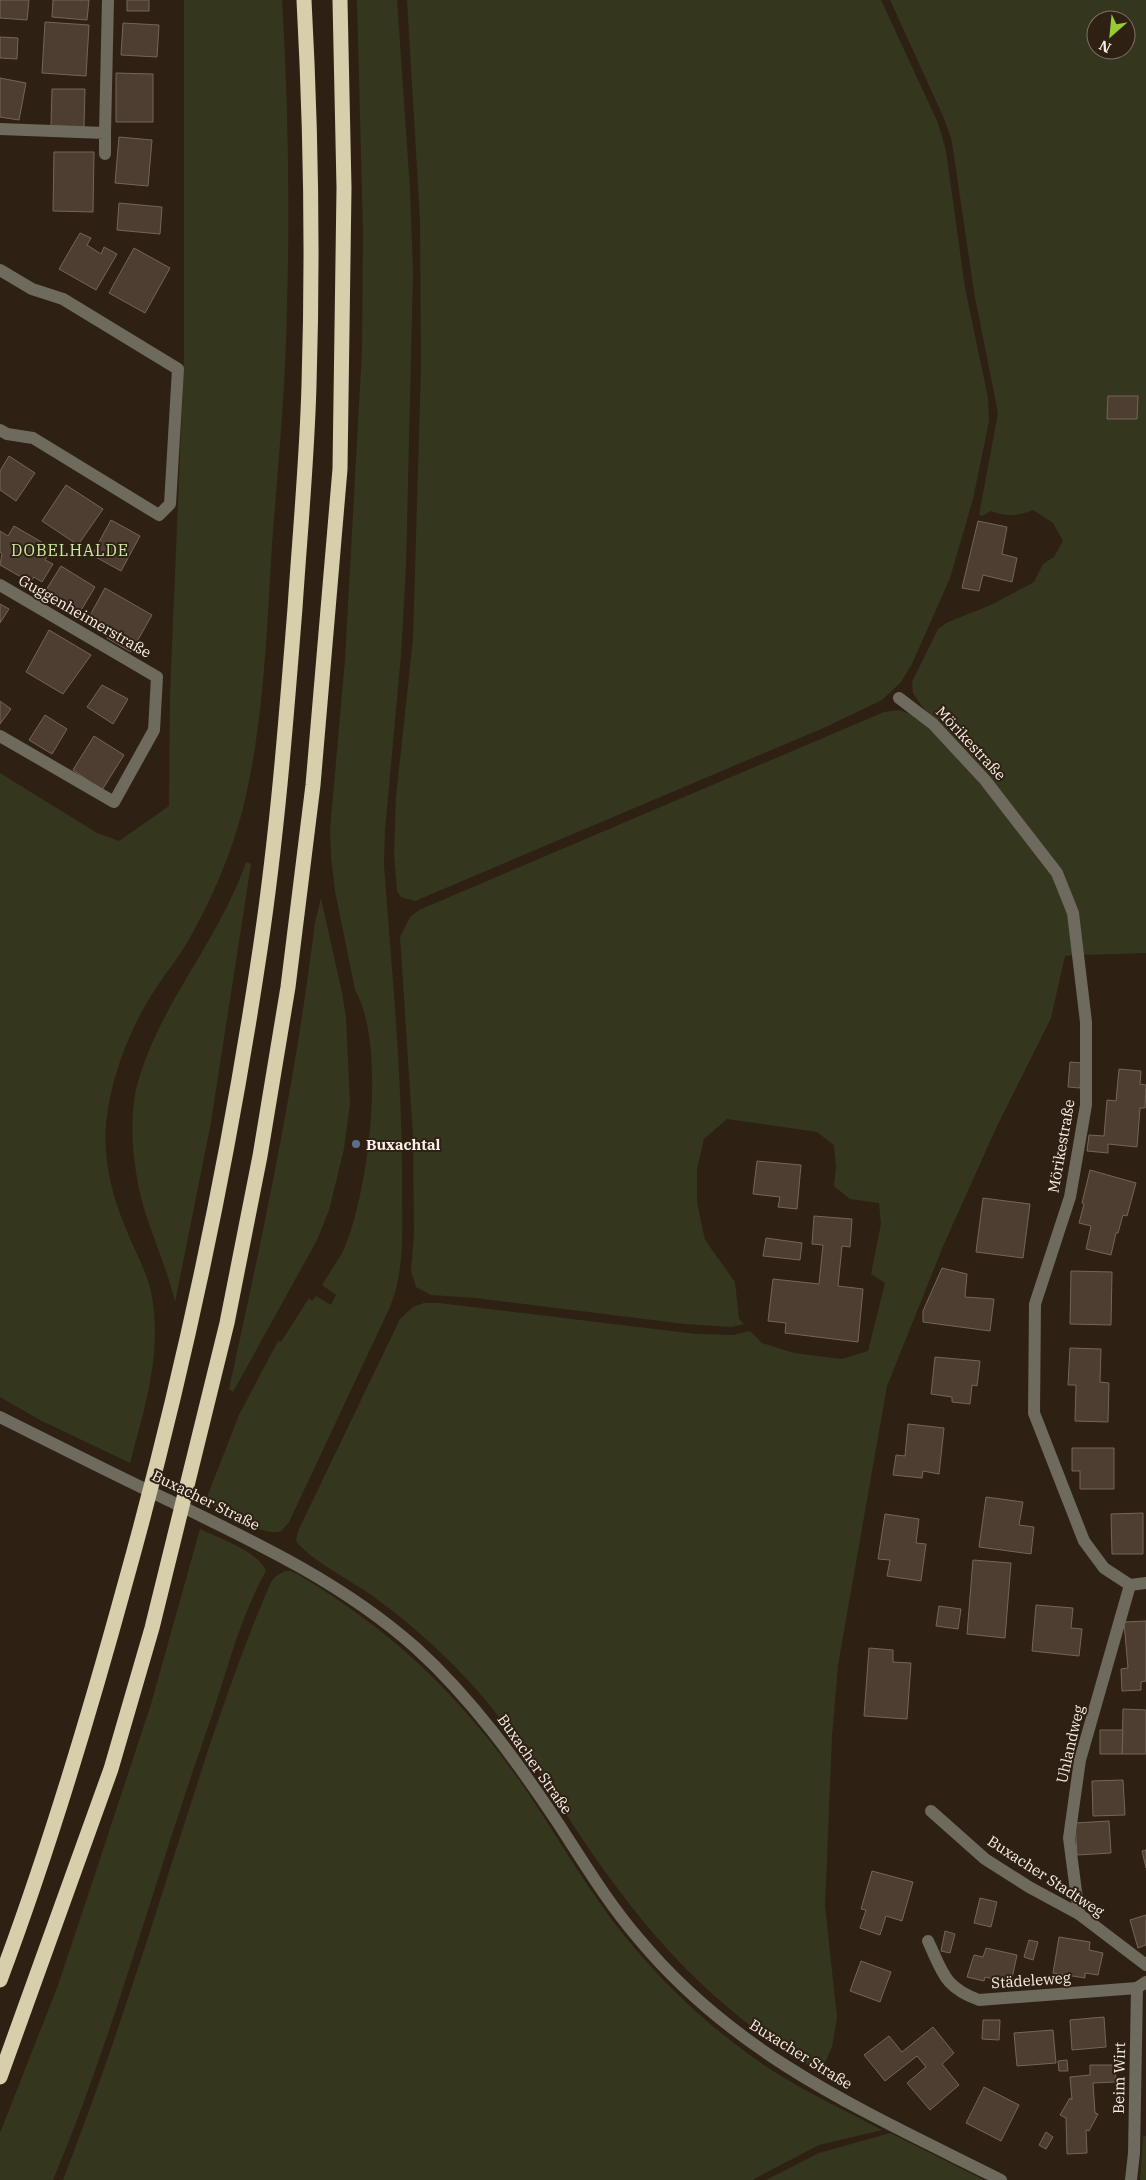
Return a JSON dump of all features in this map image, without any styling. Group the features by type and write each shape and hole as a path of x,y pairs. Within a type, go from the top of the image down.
{"highway":[{"path":"0,1980 38,1878 90,1711 154,1478 193,1318 230,1136 261,947 288,698 309,388 312,216 304,0"},
{"path":"0,2077 107,1778 152,1628 227,1323 260,1156 288,987 313,785 340,469 344,198 340,0"}],"street":[{"path":"105,154 108,0"},
{"path":"0,129 105,133"},
{"path":"0,270 32,289 63,299 178,369 170,504 159,515 33,438 7,434 0,430"},
{"name":"Guggenheimerstraße","path":"0,585 157,677 154,730 114,802 0,736"},
{"name":"Mörikestraße","path":"899,698 933,724 985,780 1057,873 1073,913 1086,1022 1086,1105 1070,1197 1035,1304 1034,1413 1084,1541 1104,1568 1130,1584"},
{"name":"Buxacher Straße","path":"0,1417 245,1537 341,1591 415,1647 443,1674 483,1718 559,1825 596,1885 638,1938 663,1967 710,2012 746,2040 812,2083 1001,2180"},
{"path":"1130,1584 1146,1583"},
{"name":"Uhlandweg","path":"1079,1914 1068,1838 1080,1760 1130,1584"},
{"name":"Buxacher Stadtweg","path":"931,1811 984,1858 1029,1887 1079,1914 1146,1965"},
{"name":"Städeleweg","path":"928,1941 946,1979 956,1990 979,2000 1142,1985"},
{"name":"Beim Wirt","path":"1131,2180 1142,1985"}],"green space":[{"path":"184,0 282,0 288,152 285,364 263,685 254,755 239,823 223,869 196,927 185,947 149,999 134,1027 112,1087 106,1119 106,1151 111,1183 120,1214 149,1284 154,1314 154,1357 151,1378 130,1463 40,1420 0,1397 0,773 97,833 119,841 169,806 170,695 184,357"},
{"path":"357,0 397,0 410,190 413,272 406,566 401,655 385,830 384,865 401,1110 402,1252 398,1281 389,1309 289,1522 281,1531 274,1532 254,1527 205,1502 239,1415 278,1341 281,1342 309,1298 312,1301 316,1296 331,1305 336,1295 322,1285 344,1249 353,1223 361,1192 371,1118 372,1081 370,1046 365,1015 355,990 335,891 330,830 345,660 362,350 363,232"},
{"path":"407,0 881,0 938,123 946,151 965,288 988,398 989,421 973,499 950,578 912,664 901,682 882,700 828,726 415,901 401,897 397,891 394,854 396,797 413,639 421,366 420,219"},
{"path":"890,0 1146,0 1146,953 1081,955 1057,865 1011,805 924,709 913,693 912,682 938,629 948,622 991,605 1034,582 1043,564 1054,557 1063,541 1053,523 1033,510 1017,515 1007,515 991,511 982,516 979,515 998,413 974,292 951,138 943,116"},
{"path":"899,710 916,716 944,741 1034,847 1064,895 1074,955 1065,956 1051,1018 997,1126 944,1244 887,1386 838,1665 832,1736 825,1906 837,2017 832,2047 821,2072 791,2054 734,2013 708,1990 659,1940 596,1859 506,1726 464,1676 431,1643 395,1613 370,1594 310,1555 296,1541 298,1531 400,1319 413,1307 424,1303 439,1303 696,1334 733,1335 750,1331 762,1343 794,1353 842,1359 868,1351 885,1283 871,1274 881,1224 879,1203 850,1199 834,1186 836,1167 834,1145 817,1132 727,1119 704,1139 697,1169 697,1203 705,1240 735,1282 739,1319 744,1324 732,1327 685,1324 477,1298 431,1295 416,1287 411,1271 414,1234 413,1136 400,937 410,917 419,910 884,712"},
{"path":"246,862 251,864 211,1122 175,1302 139,1189 132,1135 134,1099 150,1047 177,994 222,917"},
{"path":"321,898 346,1018 350,1104 344,1149 329,1210 317,1240 233,1392 229,1389 278,1157 298,1040 315,922"},
{"path":"200,1529 247,1552 262,1564 266,1571 248,1608 234,1648 96,2068 53,2180 0,2180 0,2133 57,1988 99,1862 151,1704"},
{"path":"285,1571 291,1571 299,1575 366,1620 396,1643 450,1695 500,1754 524,1787 603,1908 648,1963 680,1997 715,2028 770,2069 882,2130 819,2145 752,2180 63,2180 114,2039 212,1738 240,1659 271,1582 276,1576"},
{"path":"890,2133 984,2180 766,2180 819,2153"},
{"path":"1143,2136 1146,2136 1146,2180 1140,2180"}],"building":[{"path":"0,0 29,0 27,20 0,18"},
{"path":"53,0 89,0 87,20 52,17"},
{"path":"127,0 149,0 149,11 127,11"},
{"path":"45,22 89,25 86,76 42,73"},
{"path":"123,23 159,25 157,57 121,55"},
{"path":"0,37 18,38 17,59 0,58"},
{"path":"116,73 153,74 153,122 116,122"},
{"path":"0,78 26,83 19,120 0,117"},
{"path":"52,89 85,89 84,127 51,126"},
{"path":"119,137 152,140 148,186 115,183"},
{"path":"54,152 94,152 93,212 53,211"},
{"path":"119,203 162,207 160,234 117,230"},
{"path":"80,233 91,238 87,245 101,254 104,247 117,254 96,290 59,269"},
{"path":"134,248 170,268 145,313 109,293"},
{"path":"1108,396 1138,396 1137,419 1107,419"},
{"path":"9,456 35,473 16,501 0,490 0,471"},
{"path":"66,485 103,509 78,545 42,521"},
{"path":"111,520 140,536 121,571 92,555"},
{"path":"978,521 1007,527 1002,554 1017,558 1012,582 983,575 979,591 962,588"},
{"path":"14,526 52,548 45,560 53,564 42,582 34,577 30,582 0,565 2,554 0,552 0,531 8,536"},
{"path":"61,566 95,587 80,612 46,590"},
{"path":"105,588 152,615 131,652 107,638 111,631 88,619"},
{"path":"0,604 9,609 0,623"},
{"path":"49,630 91,655 63,694 26,672"},
{"path":"102,685 128,699 113,724 87,707"},
{"path":"0,701 11,709 0,724"},
{"path":"45,715 67,729 52,754 29,740"},
{"path":"94,736 124,755 102,790 73,770"},
{"path":"1070,1062 1082,1063 1080,1088 1068,1087"},
{"path":"1119,1069 1141,1071 1140,1084 1146,1085 1145,1108 1140,1108 1137,1147 1108,1144 1108,1153 1087,1151 1089,1135 1104,1136 1107,1100 1116,1101"},
{"path":"757,1161 801,1165 797,1209 778,1207 780,1197 753,1194"},
{"path":"1090,1170 1136,1183 1127,1216 1123,1215 1118,1233 1116,1233 1111,1255 1086,1249 1091,1226 1079,1223"},
{"path":"983,1198 1030,1204 1023,1258 976,1252"},
{"path":"814,1216 852,1219 850,1247 842,1246 838,1286 863,1289 858,1342 785,1333 786,1323 768,1321 773,1279 819,1284 823,1245 812,1244"},
{"path":"766,1238 802,1243 800,1260 763,1256"},
{"path":"942,1268 967,1274 965,1297 994,1299 990,1331 923,1322 923,1311"},
{"path":"1071,1271 1112,1272 1111,1325 1070,1324"},
{"path":"1070,1348 1101,1349 1100,1382 1109,1383 1108,1422 1075,1421 1076,1385 1068,1385"},
{"path":"935,1357 980,1361 977,1386 972,1385 970,1404 952,1402 952,1397 931,1394"},
{"path":"908,1424 944,1428 939,1474 923,1471 922,1478 893,1475 896,1455 905,1456"},
{"path":"1072,1448 1114,1448 1114,1489 1080,1489 1080,1471 1072,1471"},
{"path":"986,1497 1023,1502 1019,1525 1034,1527 1031,1554 979,1547"},
{"path":"1143,1513 1143,1554 1112,1554 1111,1514"},
{"path":"885,1514 919,1519 916,1543 926,1544 921,1581 887,1576 890,1560 878,1559"},
{"path":"973,1560 1011,1563 1005,1638 967,1634"},
{"path":"1036,1605 1073,1608 1071,1628 1082,1629 1079,1656 1032,1651"},
{"path":"939,1606 961,1609 958,1629 936,1626"},
{"path":"1146,1621 1146,1681 1141,1682 1141,1690 1122,1691 1121,1669 1128,1668 1124,1622"},
{"path":"869,1648 893,1650 893,1662 911,1663 907,1719 864,1716"},
{"path":"1123,1709 1146,1710 1146,1754 1122,1754"},
{"path":"1100,1730 1123,1730 1122,1754 1100,1754"},
{"path":"1123,1780 1125,1815 1093,1816 1092,1781"},
{"path":"1109,1821 1111,1853 1077,1855 1075,1823"},
{"path":"1146,1850 1146,1868 1142,1851"},
{"path":"872,1871 913,1882 902,1921 886,1916 880,1935 860,1928 866,1910 861,1909"},
{"path":"980,1898 997,1902 991,1927 974,1923"},
{"path":"1146,1915 1146,1945 1138,1948 1130,1920"},
{"path":"945,1931 955,1934 950,1953 941,1951"},
{"path":"1059,1937 1090,1942 1089,1950 1103,1953 1098,1975 1085,1973 1085,1978 1053,1973"},
{"path":"1029,1940 1038,1942 1033,1960 1024,1957"},
{"path":"986,1948 1017,1955 1011,1983 985,1977 984,1981 967,1977 974,1955 983,1957"},
{"path":"861,1961 891,1972 880,2002 850,1991"},
{"path":"1104,2017 1106,2047 1072,2050 1070,2020"},
{"path":"983,2020 1000,2020 999,2040 982,2039"},
{"path":"933,2027 954,2053 942,2064 959,2085 930,2110 907,2083 926,2067 917,2056 885,2081 864,2055 889,2036 902,2052"},
{"path":"1053,2030 1056,2063 1017,2066 1014,2033"},
{"path":"1067,2060 1068,2071 1059,2071 1058,2061"},
{"path":"1090,2065 1115,2065 1116,2082 1093,2083 1095,2113 1098,2114 1089,2131 1086,2130 1087,2153 1067,2154 1066,2118 1060,2115 1070,2098 1072,2100 1070,2077 1090,2075"},
{"path":"984,2087 1019,2105 1001,2141 966,2123"},
{"path":"1046,2132 1053,2137 1046,2149 1039,2145"}],"place":[{"name":"Buxachtal","path":"356,1144"}],"district":[{"name":"DOBELHALDE","path":"70,550"}]}
